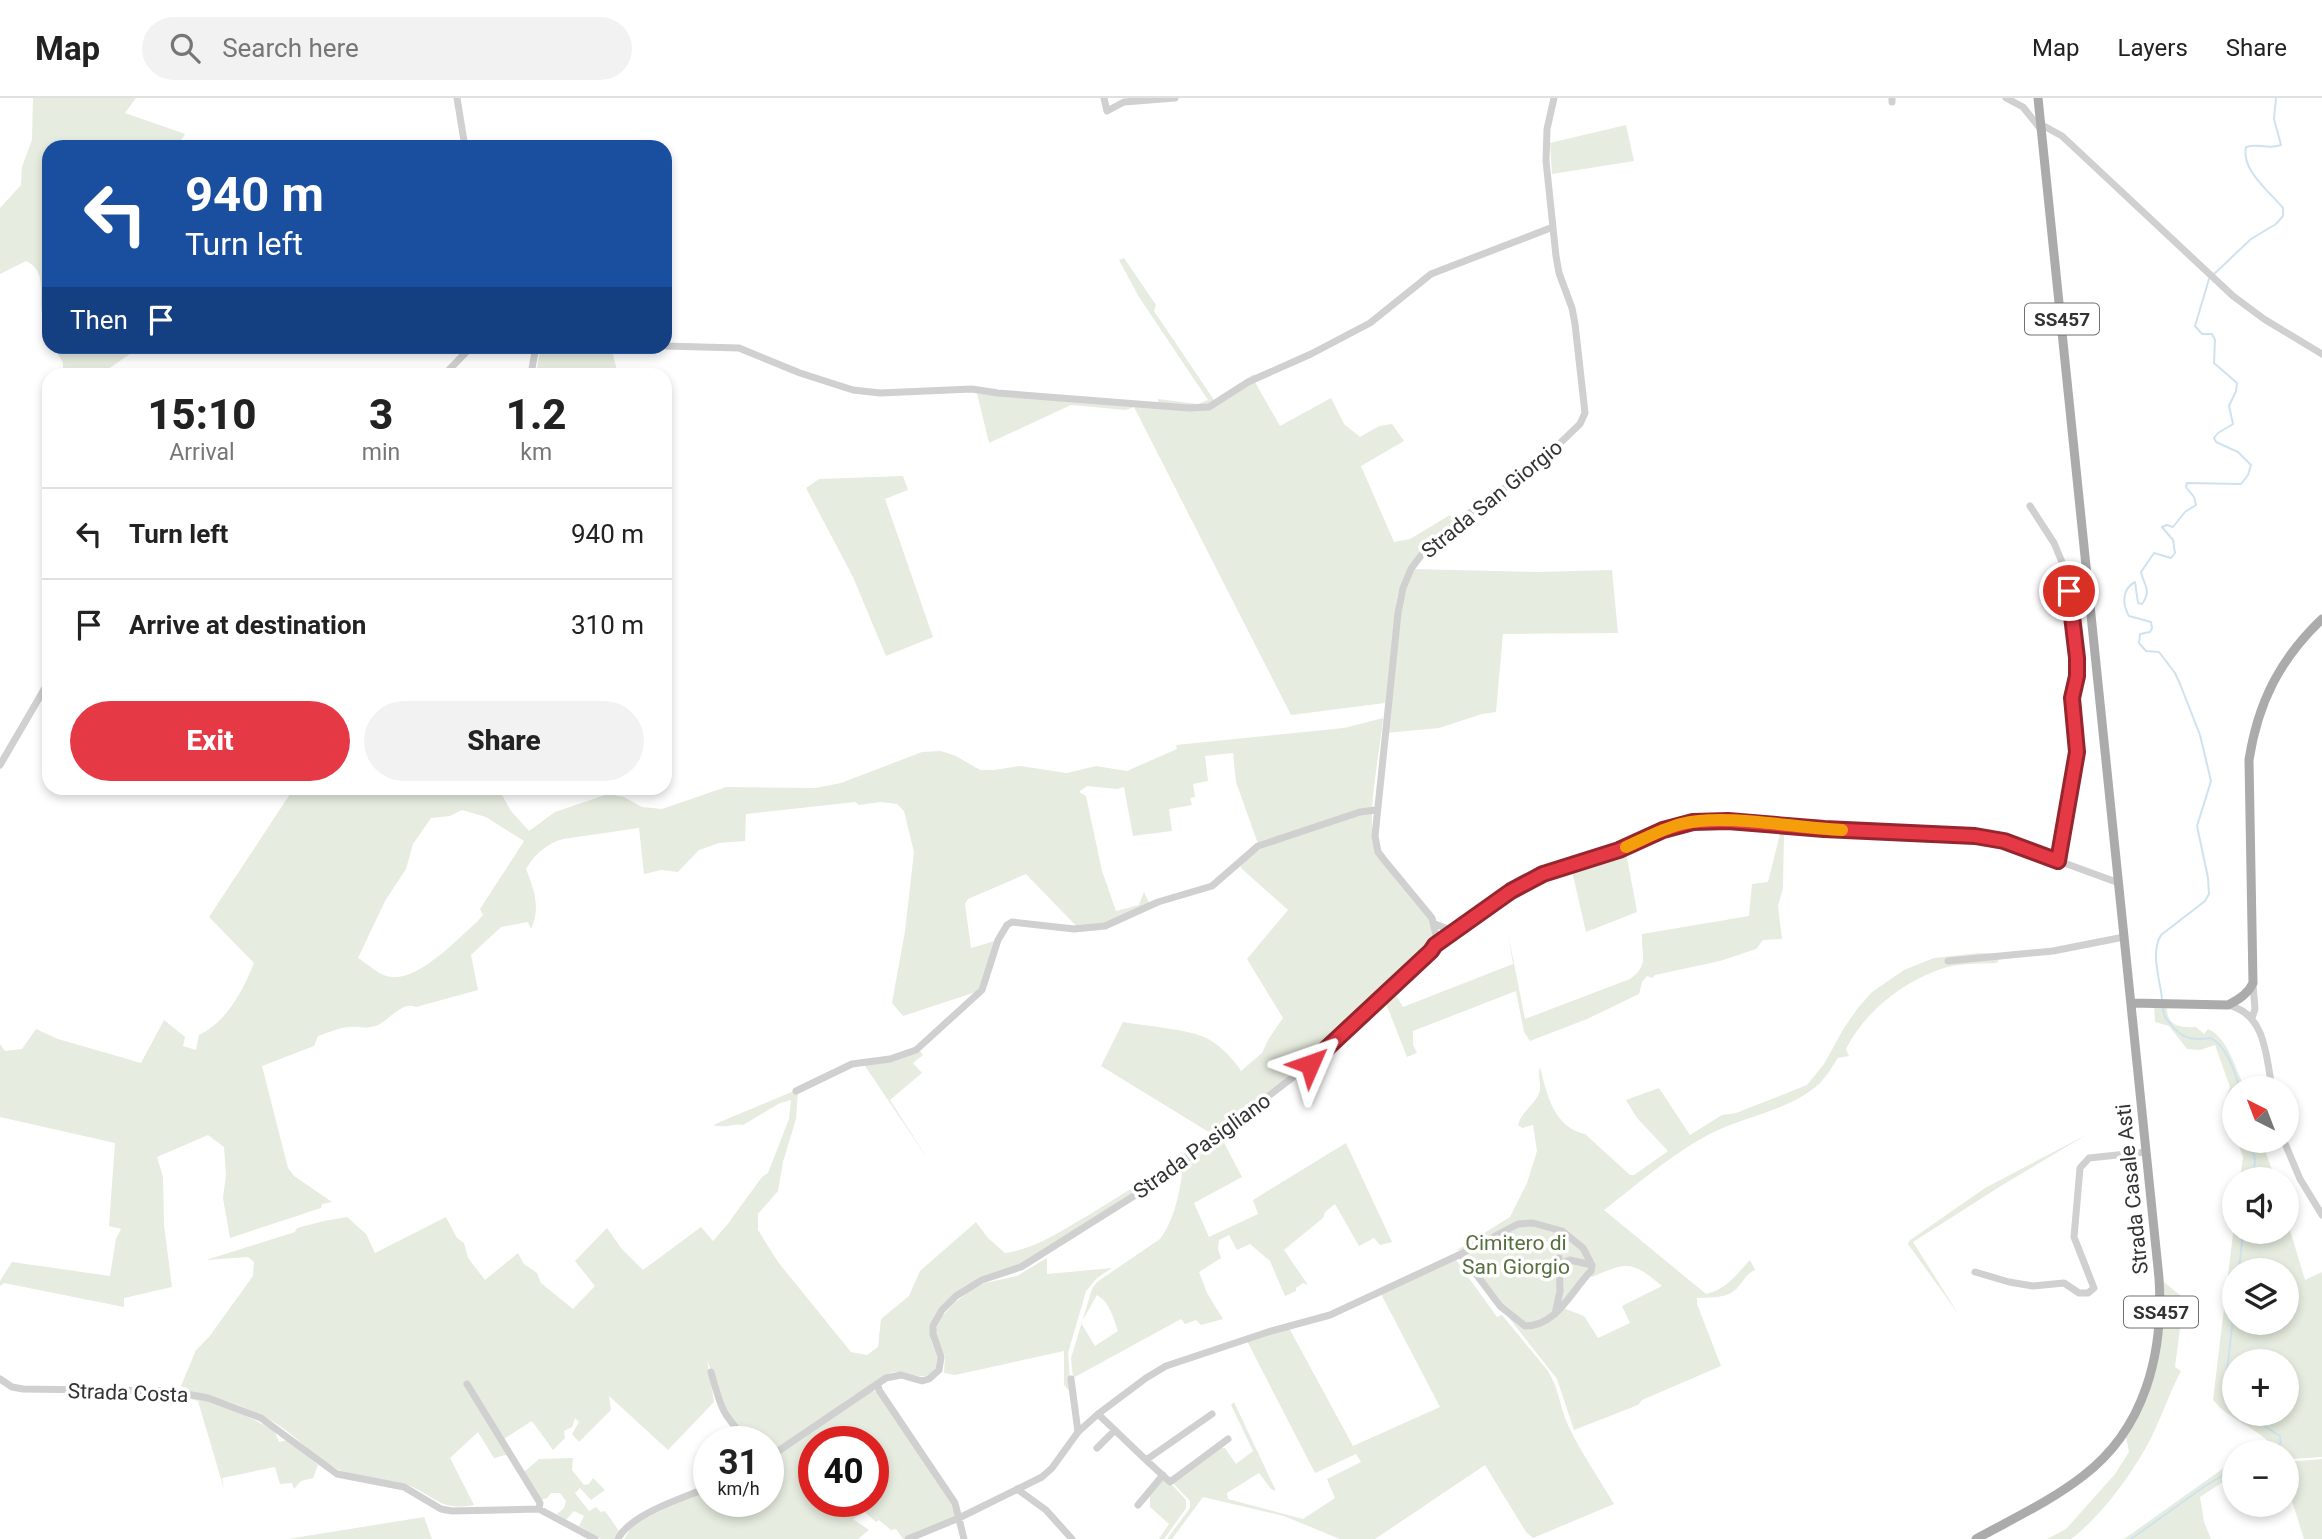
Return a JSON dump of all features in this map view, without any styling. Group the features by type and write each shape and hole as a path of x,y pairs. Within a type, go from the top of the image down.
{"main road":[{"name":"SS457","path":"2037,99 2131,1003"},
{"path":"2131,1003 2228,1005 2248,992 2253,984 2249,760 2252,741 2265,699 2277,674 2292,650 2322,619"},
{"name":"Strada Casale Asti","path":"1976,1539 2058,1493 2098,1464 2124,1432 2145,1391 2158,1349 2161,1302 2131,1003"}],"street":[{"path":"457,98 464,140"},
{"path":"1104,98 1104,114 1124,102 1175,98"},
{"name":"Strada San Giorgio","path":"1435,924 1378,852 1375,836 1398,612 1403,588 1411,569 1428,546 1536,465 1580,424 1585,413 1575,324 1559,273 1545,161 1547,129 1554,98"},
{"path":"2006,98 2023,107 2042,131 2062,136 2218,282 2264,319 2322,354"},
{"path":"2023,107 2037,99"},
{"path":"672,347 739,348 800,373 853,390 880,393 972,390 1189,408 1209,407 1248,382 1311,354 1382,315 1431,274 1553,227"},
{"path":"451,368 466,354"},
{"path":"2030,506 2054,543 2067,574 2077,658 2077,676 2072,698 2077,752 2058,861"},
{"path":"2067,574 2088,570"},
{"path":"0,763 42,693"},
{"path":"796,1091 852,1064 890,1059 916,1050 982,990 998,940 1007,925 1012,922 1074,929 1105,926 1158,902 1212,886 1258,846 1360,812 1376,810"},
{"name":"Strada Pasigliano","path":"878,1385 893,1375 922,1381 935,1375 939,1370 941,1357 933,1326 942,1310 956,1296 982,1280 1021,1267 1153,1184 1310,1064 1435,945 1511,891 1543,874 1619,850 1663,830 1693,822 1728,821 1824,829 1975,836 2004,841 2119,883"},
{"path":"1435,945 1435,924 1453,931"},
{"path":"1948,961 2053,951 2124,937"},
{"path":"2252,1018 2255,1009 2253,984"},
{"path":"2228,1005 2242,1010 2252,1018 2258,1028 2269,1076"},
{"path":"1975,1272 2033,1286 2064,1283 2079,1293 2088,1293 2094,1288 2074,1237 2080,1168 2089,1158 2146,1152"},
{"path":"2289,1153 2322,1215"},
{"path":"908,1539 959,1518 1047,1474 1078,1432 1146,1378 1166,1366 1329,1315 1461,1254 1518,1224 1533,1223 1562,1231 1583,1248 1592,1265 1591,1271 1555,1314 1539,1325 1525,1326 1500,1306 1461,1254"},
{"path":"1555,1314 1560,1291 1559,1261 1570,1260 1592,1265"},
{"path":"711,1372 721,1408 733,1426"},
{"name":"Strada Costa","path":"0,1379 12,1387 23,1389 171,1391 193,1394 271,1424 337,1474 404,1487 441,1508 452,1511 539,1509"},
{"path":"1071,1379 1077,1407 1078,1432"},
{"path":"467,1384 540,1503 539,1509 595,1539"},
{"path":"784,1447 878,1385 955,1503 964,1539"},
{"path":"1098,1414 1170,1482 1228,1439"},
{"path":"1146,1460 1212,1414"},
{"path":"1097,1448 1115,1430"},
{"path":"1138,1505 1163,1475"},
{"path":"1017,1489 1046,1510 1072,1539"},
{"path":"618,1539 629,1524 642,1516 693,1494"}],"green space":[{"path":"33,98 136,98 125,113 185,134 181,140 42,140 42,310 41,281 32,265 26,261 0,274 0,208 21,185 22,167 32,140"},
{"path":"1626,125 1634,161 1552,174 1550,143"},
{"path":"1124,258 1156,305 1154,311 1214,400 1254,374 1255,382 1280,426 1331,398 1344,424 1360,437 1379,426 1392,424 1404,441 1361,466 1394,542 1410,539 1450,515 1452,522 1433,538 1418,556 1401,586 1397,598 1385,703 1291,715 1134,407 1126,410 1071,405 989,443 977,393 1159,406 1158,399 1198,404 1208,400 1139,297 1119,260"},
{"path":"58,354 130,354 110,368 63,368"},
{"path":"540,354 613,354 616,368 537,368"},
{"path":"903,476 908,490 885,499 933,637 886,656 853,577 806,488 819,479"},
{"path":"1412,569 1538,572 1612,570 1618,633 1503,634 1496,712 1439,728 1386,733 1399,613"},
{"path":"1383,718 1372,805 1373,839 1377,853 1431,921 1434,934 1432,947 1308,1062 1152,1182 1020,1265 958,1292 932,1324 931,1340 937,1357 936,1368 929,1376 894,1372 884,1376 812,1426 798,1426 798,1435 784,1444 784,1426 733,1426 707,1360 714,1402 668,1450 609,1396 611,1410 579,1442 572,1434 579,1422 575,1418 572,1427 564,1431 565,1438 553,1450 532,1421 502,1440 509,1454 494,1458 478,1432 450,1458 474,1505 446,1505 410,1486 345,1473 328,1464 262,1415 181,1386 196,1350 209,1337 253,1276 254,1262 248,1257 206,1260 295,1232 297,1228 347,1217 366,1234 375,1253 446,1217 457,1238 464,1243 468,1258 485,1280 518,1253 524,1264 537,1273 541,1283 573,1309 595,1286 575,1261 607,1228 621,1248 643,1270 701,1227 713,1241 762,1177 768,1173 789,1119 791,1100 780,1103 743,1125 713,1125 794,1091 798,1092 796,1119 783,1162 778,1191 758,1214 758,1230 778,1262 851,1352 867,1355 878,1347 881,1319 909,1296 920,1271 976,1222 988,1238 1005,1253 1027,1247 1089,1215 1212,1134 1101,1066 1123,1022 1202,1036 1223,1050 1241,1071 1262,1053 1283,1018 1247,959 1288,910 1241,868 1240,864 1263,847 1257,841 1236,782 1233,753 1205,756 1208,781 1193,784 1195,797 1190,798 1192,805 1169,809 1172,831 1133,836 1124,787 1117,789 1087,786 1079,792 1086,796 1102,871 1116,911 1139,905 1144,892 1150,905 1132,916 1080,930 1026,874 968,899 965,904 971,948 998,940 982,990 903,1016 892,1003 905,931 914,852 904,811 897,804 880,802 859,805 855,802 746,814 745,841 719,843 699,850 678,872 661,870 644,874 639,828 557,841 542,850 526,869 536,906 531,929 528,922 501,927 471,955 478,990 416,1007 406,1006 378,1025 366,1028 346,1027 318,1036 314,1046 262,1066 288,1168 294,1176 332,1202 230,1238 223,1198 226,1175 224,1147 208,1135 157,1157 163,1177 164,1225 172,1287 124,1298 124,1307 4,1283 0,1286 0,1281 12,1262 110,1276 116,1239 121,1229 109,1226 115,1143 0,1117 0,1044 5,1051 22,1049 36,1029 58,1039 141,1063 164,1020 185,1037 183,1046 196,1050 199,1035 226,1014 245,984 254,963 209,917 289,795 502,795 511,811 529,831 555,812 605,795 624,797 642,807 662,809 726,787 815,788 841,783 922,752 941,751 980,770 1020,766 1067,773 1096,766 1127,771 1177,749 1176,745 1344,728","holes":["462,810 486,817 524,841 480,909 483,915 448,949 410,974 386,976 358,958 385,901 406,869 413,844 431,818 450,816"]},
{"path":"1784,832 1783,888 1778,906 1782,939 1763,940 1756,949 1720,961 1655,975 1652,978 1647,976 1642,982 1639,994 1587,1019 1530,1041 1524,1032 1516,991 1413,1031 1413,1045 1417,1053 1407,1057 1385,1001 1394,992 1403,1007 1513,964 1508,933 1525,1019 1630,979 1642,964 1642,934 1749,916 1752,884 1768,882 1780,834"},
{"path":"1626,852 1637,912 1586,932 1572,871"},
{"path":"1979,953 2001,954 1997,963 1945,968 1910,983 1873,1012 1846,1049 1849,1056 1838,1058 1822,1081 1806,1094 1699,1140 1604,1210 1706,1294 1725,1285 1750,1260 1755,1270 1730,1293 1697,1298 1721,1366 1642,1400 1638,1405 1574,1430 1557,1379 1506,1314 1525,1328 1563,1308 1584,1316 1598,1338 1630,1323 1622,1306 1662,1286 1643,1272 1628,1266 1613,1268 1592,1277 1589,1275 1595,1262 1576,1238 1532,1221 1465,1251 1457,1250 1510,1217 1527,1183 1537,1151 1533,1125 1522,1128 1518,1125 1539,1093 1540,1067 1553,1108 1565,1124 1585,1134 1630,1175 1634,1175 1668,1151 1637,1118 1626,1100 1659,1088 1690,1135 1722,1115 1736,1113 1807,1085 1824,1064 1857,1009 1872,992 1904,970 1934,958"},
{"path":"2154,1006 2167,1008 2169,1019 2176,1025 2196,1027 2204,1034 2208,1029 2215,1033 2231,1055 2240,1076 2226,1076 2215,1045 2200,1050 2187,1049 2169,1026 2155,1022"},
{"path":"919,1050 923,1055 913,1063 922,1073 890,1100 929,1161 863,1063"},
{"path":"2088,1134 1913,1242 1959,1315 1908,1244 1909,1241 1985,1188"},
{"path":"1222,1139 1242,1177 1194,1203 1209,1237 1258,1214 1253,1200 1346,1143 1392,1242 1380,1245 1374,1238 1359,1246 1335,1204 1325,1212 1323,1218 1284,1250 1308,1285 1303,1283 1296,1291 1285,1296 1270,1261 1250,1244 1237,1250 1229,1235 1219,1240 1221,1258 1199,1272 1207,1293 1223,1319 1201,1325 1196,1320 1185,1324 1181,1319 1073,1378 1071,1358 1081,1324 1095,1346 1118,1331 1108,1306 1097,1295 1082,1321 1092,1289 1097,1282 1160,1239 1173,1214 1183,1167"},
{"path":"2242,1153 2266,1153 2271,1167 2242,1167"},
{"name":"Cimitero di San Giorgio","path":"1533,1226 1562,1233 1587,1256 1589,1269 1565,1301 1547,1318 1526,1324 1502,1305 1466,1256 1519,1227"},
{"path":"2232,1244 2294,1244 2298,1258 2230,1258"},
{"path":"1047,1258 1047,1274 1112,1268 1097,1278 1086,1291 1068,1353 1071,1393 1064,1385 1064,1351 955,1375 944,1373 945,1356 936,1339 936,1329 954,1303 985,1283 1017,1276"},
{"path":"1456,1260 1497,1317 1502,1315 1548,1371 1572,1433 1614,1504 1533,1538 1526,1532 1485,1465 1375,1539 1340,1539 1284,1516 1203,1497 1172,1539 1167,1539 1190,1508 1190,1501 1172,1482 1219,1448 1225,1448 1236,1464 1253,1451 1231,1405 1234,1402 1276,1491 1271,1489 1259,1473 1227,1493 1228,1499 1303,1519 1335,1498 1327,1479 1361,1462 1356,1454 1315,1473 1247,1341 1289,1328 1353,1446 1440,1407 1381,1294"},
{"path":"2299,1260 2305,1280 2322,1272 2322,1457 2299,1458 2299,1440 2267,1440 2247,1426 2299,1426 2299,1349 2222,1349 2222,1409 2213,1400 2222,1325 2222,1335 2299,1335"},
{"path":"2159,1278 2181,1296 2175,1367 2181,1371 2152,1436 2117,1492 2071,1539 2047,1539 2066,1529 2115,1474 2129,1452 2125,1432 2152,1372"},
{"path":"869,1392 879,1393 956,1510 954,1518 903,1539 896,1529 891,1530 879,1520 876,1522 870,1517 889,1517 889,1426 820,1426"},
{"path":"180,1396 215,1403 270,1428 279,1442 287,1440 318,1465 313,1478 301,1481 294,1489 292,1483 280,1484 275,1467 222,1478 224,1489 198,1401"},
{"path":"798,1441 798,1517 856,1517 853,1519 869,1530 858,1539 624,1539 634,1523 693,1496 693,1517 784,1517 784,1451"},
{"path":"573,1458 572,1470 584,1485 589,1484 593,1478 605,1490 591,1500 580,1488 575,1493 589,1511 596,1507 601,1512 605,1511 619,1531 614,1539 601,1539 579,1526 584,1516 574,1511 566,1520 557,1514 564,1508 566,1501 560,1493 551,1493 541,1500 524,1472 539,1459"},
{"path":"2322,1459 2322,1539 2304,1539 2297,1517 2299,1461"},
{"path":"2222,1469 2222,1483 2200,1497 2204,1522 2211,1539 2124,1539"},
{"path":"1163,1475 1186,1500 1186,1508 1164,1539 1159,1539 1169,1524 1150,1507 1150,1493"},
{"path":"424,1517 432,1539 288,1539"}],"waterway":[{"path":"2213,275 2251,239 2276,224 2283,216 2283,208 2257,180 2246,156 2246,147 2281,145 2274,119 2276,98"},
{"path":"2162,999 2156,958 2161,935 2205,901 2209,894 2197,826 2211,781 2200,735 2175,673 2159,652 2146,651 2139,643 2140,634 2150,632 2151,622 2129,616 2124,597 2135,582 2138,603 2142,604 2147,591 2141,572 2154,553 2171,558 2175,553 2173,540 2162,527 2173,527 2185,512 2196,505 2194,497 2186,487 2187,483 2241,484 2251,465 2238,452 2216,442 2214,438 2233,424 2229,406 2237,383 2214,363 2215,340 2212,334 2202,334 2195,326 2209,279"},
{"path":"2163,1009 2164,1015 2182,1035 2195,1039 2211,1038 2217,1042 2230,1060 2236,1076"},
{"path":"2254,1153 2254,1167"},
{"path":"2240,1258 2242,1244"},
{"path":"2230,1349 2231,1335"},
{"path":"2264,1426 2280,1436 2281,1440"},
{"path":"2131,1539 2222,1476"}],"slow traffic":[{"path":"1626,847 1663,830 1693,822 1728,821 1842,830"}],"route":[{"path":"1310,1064 1435,945 1511,891 1543,874 1619,850 1679,825 1728,821 1824,829 1975,836 2004,841 2058,861 2077,752 2072,698 2077,676 2077,658 2069,591"}]}
